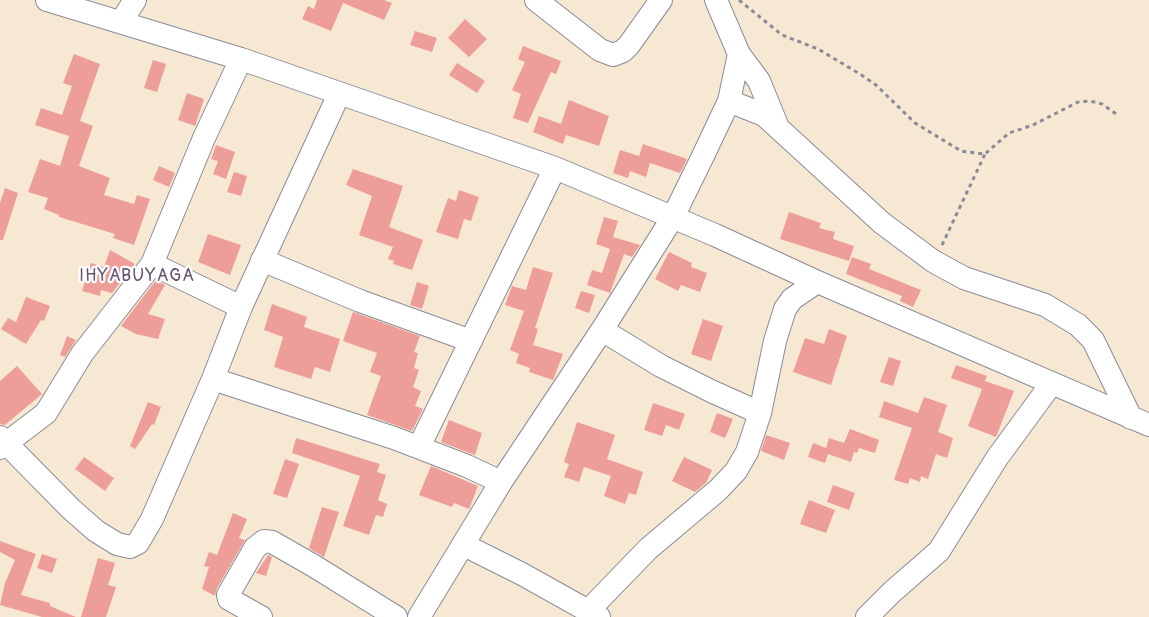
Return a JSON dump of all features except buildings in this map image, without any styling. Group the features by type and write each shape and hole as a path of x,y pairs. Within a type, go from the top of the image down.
{"street":[{"path":"47,0 241,59 555,168 672,216 817,282 1140,422"},
{"path":"121,22 135,0"},
{"path":"536,0 600,50 613,55 623,51 629,45 661,0"},
{"path":"716,0 739,54 759,81 776,125"},
{"path":"419,617 501,482 602,330 672,216 729,100 739,54"},
{"path":"241,59 204,138 152,264 82,354 46,413 32,426 2,442 71,509 96,531 117,544 130,548 138,543 152,519 241,307 339,94"},
{"path":"729,100 764,115 882,223 933,261 964,278 1046,304 1078,325 1092,340 1140,422"},
{"path":"420,447 555,168"},
{"path":"262,260 360,301 471,341"},
{"path":"152,264 241,307"},
{"path":"464,545 594,613 642,556 713,495 736,471 747,452 760,412 775,341 785,309 792,299 817,282"},
{"path":"602,330 661,366 711,391 760,412"},
{"path":"212,379 306,407 420,447 501,482"},
{"path":"867,617 892,592 939,552 997,458 1052,383"},
{"path":"261,617 229,599 228,595 255,548 261,542 268,541 314,566 396,617"}],"path":[{"path":"739,0 782,35 818,49 876,85 915,123 942,141 961,151 985,154"},
{"path":"933,261 985,154 1009,134 1033,125 1078,102 1090,101 1102,104 1120,116"}],"district":[{"name":"IHYABUYAGA","path":"137,276"}]}
